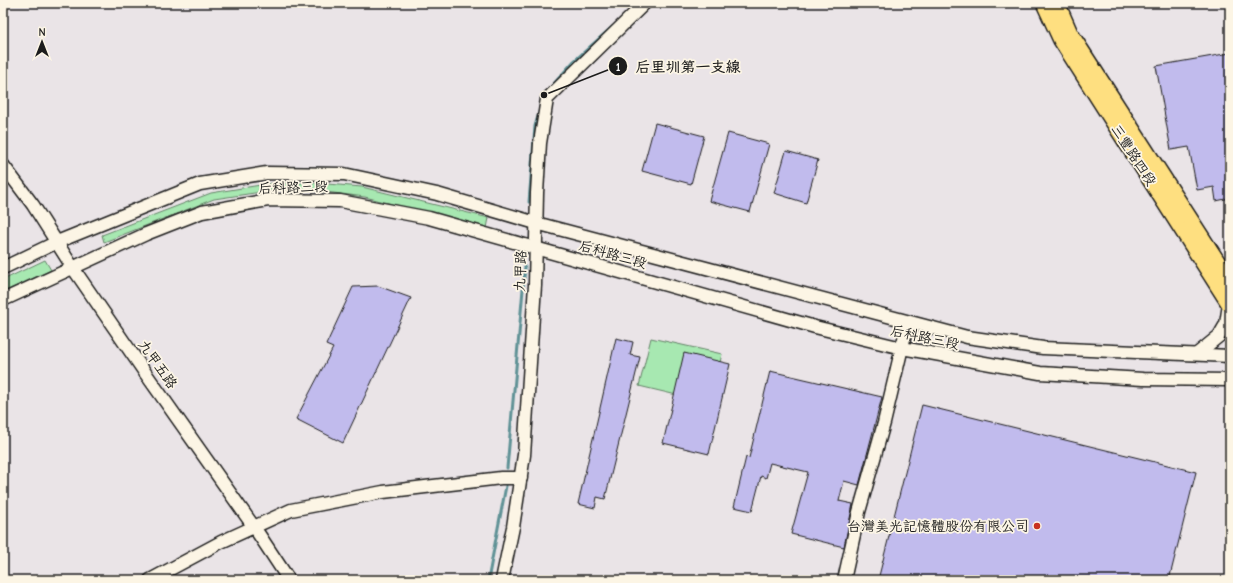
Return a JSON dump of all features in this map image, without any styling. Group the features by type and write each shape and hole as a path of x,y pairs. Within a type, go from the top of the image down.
{"main road":[{"name":"三豐路四段","path":"1044,3 1060,40 1230,304"},
{"name":"三豐路四段","path":"1057,3 1070,33 1230,281"}],"street":[{"name":"九甲路","path":"502,580 513,527 524,454 535,285 540,143 547,99 645,3"},
{"name":"九甲五路","path":"3,165 33,205 73,268 254,528 288,580"},
{"name":"后科路三段","path":"3,268 57,242 200,184 267,173 344,174 437,194 536,223 967,337 1043,348 1230,356"},
{"name":"后科路三段","path":"3,300 146,234 202,212 268,200 340,200 429,218 815,327 902,348 1040,373 1143,378 1230,380"},
{"path":"1197,354 1219,336 1226,324 1230,304"},
{"path":"844,580 859,512 884,423 908,322"},
{"path":"150,580 221,542 291,510 383,492 501,478 521,478"}],"green space":[{"path":"273,183 316,183 362,187 489,218 487,228 365,197 318,191 275,190 214,199 104,242 102,235 211,193"},
{"path":"45,260 51,270 3,292 3,280"},
{"path":"651,338 722,354 710,403 639,386"}],"building":[{"path":"1230,53 1230,198 1216,201 1214,187 1197,190 1189,147 1171,150 1156,66"},
{"path":"655,123 704,136 691,184 642,171"},
{"path":"728,133 769,144 750,212 709,201"},
{"path":"786,151 818,160 806,203 774,193"},
{"path":"378,286 411,298 343,443 296,419 333,348 326,345 353,287"},
{"path":"616,338 633,342 630,355 640,357 605,499 597,497 595,508 578,504"},
{"path":"684,353 730,364 709,454 663,443"},
{"path":"770,371 882,397 859,485 844,481 839,501 853,504 844,547 791,534 808,472 770,463 766,478 761,476 752,511 734,507 746,457 749,458"},
{"name":"台灣美光記憶體股份有限公司","path":"922,405 1196,472 1169,580 878,580"}],"waterway":[{"path":"550,88 574,61 612,27"},
{"path":"529,202 535,126 540,110"},
{"path":"507,468 525,267"},
{"path":"488,580 506,486"}],"place":[{"name":"后里圳第一支線","path":"544,95"},
{"name":"台灣美光記憶體股份有限公司","path":"1037,526"}]}
